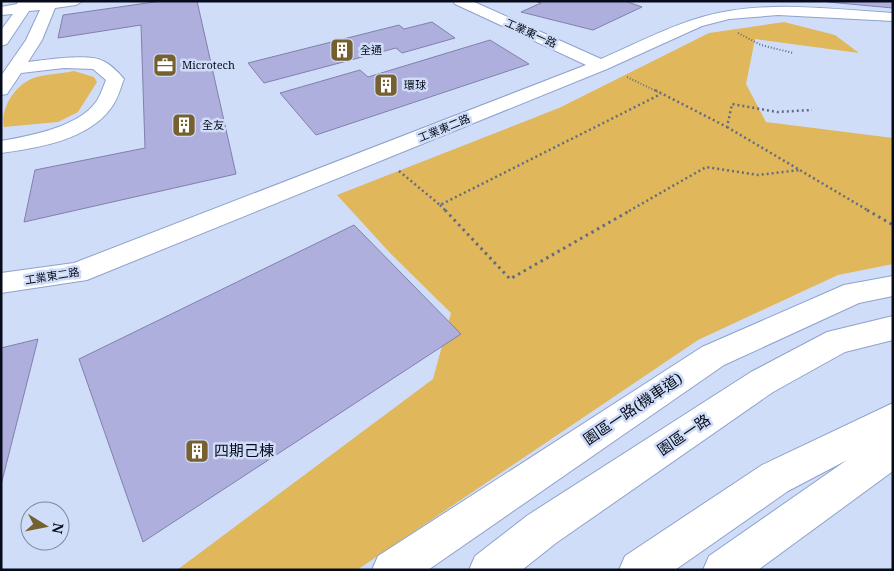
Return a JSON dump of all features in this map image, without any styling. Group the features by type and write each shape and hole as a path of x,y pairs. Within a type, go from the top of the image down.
{"street":[{"path":"1,12 24,5 76,1"},
{"name":"工業東一路","path":"460,1 601,66"},
{"path":"1,90 34,40 50,3"},
{"path":"1,41 24,5"},
{"name":"工業東二路","path":"1,283 77,274 601,66 697,23 729,15 790,10 893,17"},
{"path":"1,147 25,144 78,126 103,107 115,79 97,64 64,63 16,68"},
{"name":"園區一路(機車道)","path":"392,570 713,356 854,293 893,286"},
{"name":"園區一路","path":"489,570 542,529 762,382 838,342 893,328"},
{"path":"639,570 775,478 893,419"},
{"path":"723,570 885,455 893,452"}],"path":[{"path":"736,32 761,45 794,52"},
{"path":"624,76 714,119 893,225"},
{"path":"440,205 661,94"},
{"path":"727,127 732,104 777,112 812,110"},
{"path":"399,171 440,205 510,279 706,167 758,175 800,170"}],"shaded area":[{"path":"784,22 835,35 859,53 755,39 746,84 766,122 893,138 893,264 838,275 698,340 357,570 177,570 433,379 451,313 391,254 337,195 559,108 709,33"},
{"path":"74,71 94,77 97,82 78,112 58,122 4,127 3,120 6,106 19,87 31,79 41,76"}],"building":[{"name":"全友","path":"161,1 197,1 236,174 24,222 35,170 145,148 141,25 58,38 63,15"},
{"path":"535,1 625,1 642,7 593,30 521,12 541,3"},
{"path":"893,1 893,8 828,2"},
{"name":"全通","path":"432,22 455,38 402,53 396,48 264,83 248,63 399,25 404,29"},
{"name":"環球","path":"490,40 529,64 316,135 280,93 360,70 368,77"},
{"name":"四期己棟","path":"354,225 461,334 143,542 79,359"},
{"path":"38,339 1,485 1,348"}],"place":[{"name":"全通","path":"342,50"},
{"name":"Microtech","path":"165,65"},
{"name":"環球","path":"386,85"},
{"name":"全友","path":"184,125"},
{"name":"四期己棟","path":"197,451"}]}
